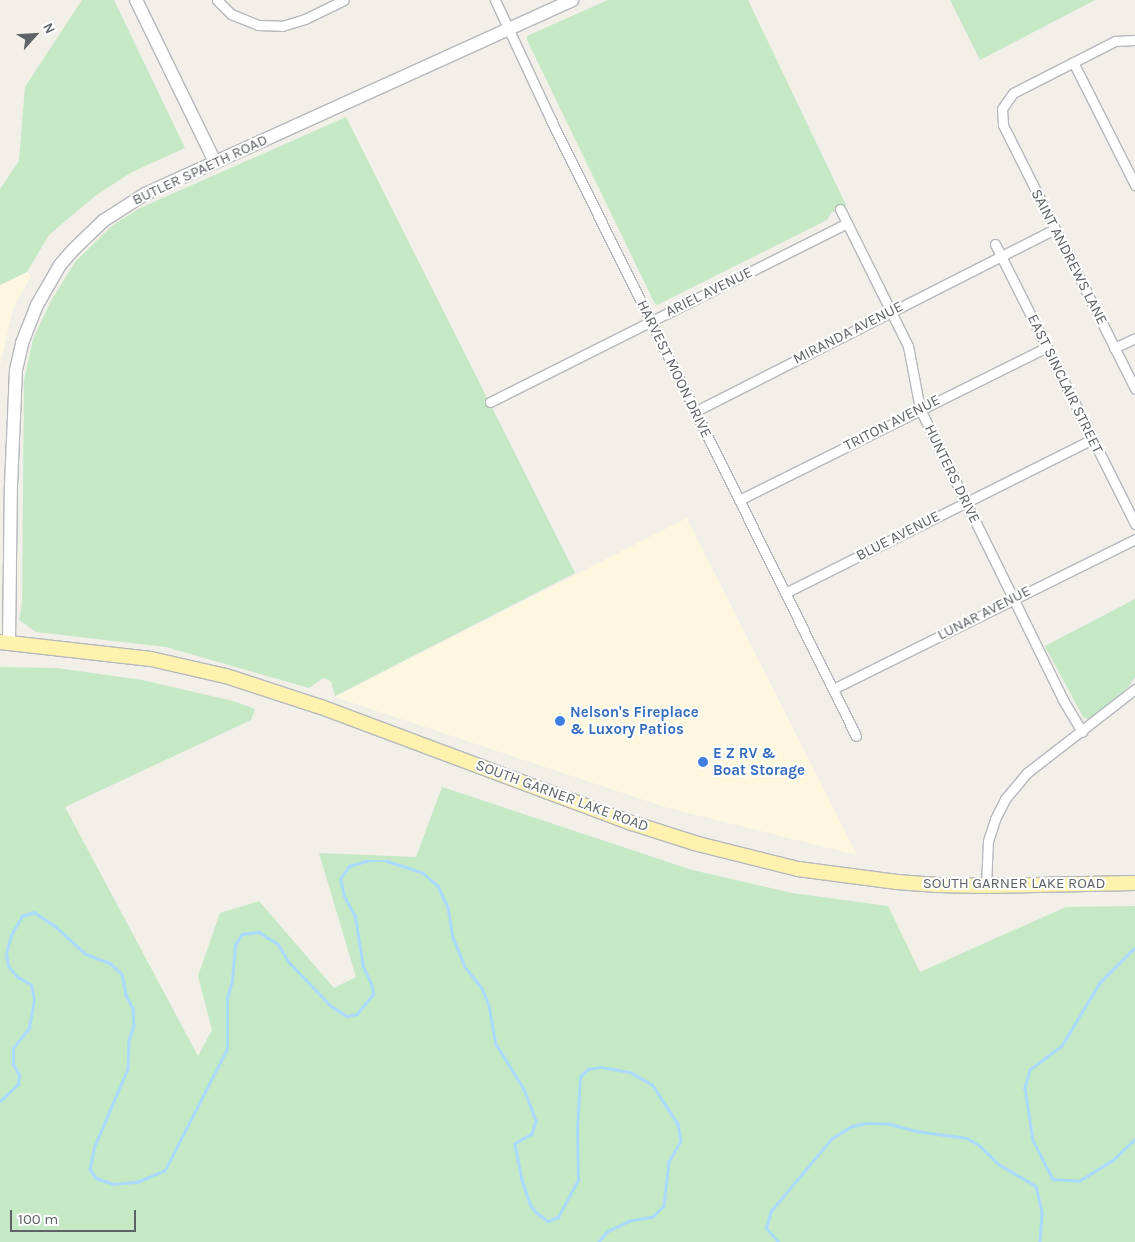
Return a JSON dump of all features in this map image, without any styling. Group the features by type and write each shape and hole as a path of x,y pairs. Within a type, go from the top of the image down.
{"main road":[{"path":"136,0 215,162"},
{"name":"BUTLER SPAETH ROAD","path":"4,642 13,396 16,370 29,323 60,265 103,221 145,194 572,0"},
{"name":"SOUTH GARNER LAKE ROAD","path":"4,642 151,659 226,676 321,707 608,815 698,844 798,869 897,882 986,886 1135,883"}],"street":[{"path":"217,0 231,14 258,25 282,26 305,19 344,0"},
{"name":"HARVEST MOON DRIVE","path":"496,0 550,120 856,736"},
{"path":"1135,40 1115,41 1073,62 1135,185"},
{"name":"SAINT ANDREWS LANE","path":"1073,62 1013,93 1002,109 1003,125 1135,389"},
{"name":"HUNTERS DRIVE","path":"840,209 908,346 920,409 1014,598 1062,700 1082,732"},
{"name":"ARIEL AVENUE","path":"490,402 847,223"},
{"name":"MIRANDA AVENUE","path":"694,412 1055,229"},
{"name":"EAST SINCLAIR STREET","path":"995,244 1135,524"},
{"path":"1114,348 1135,338"},
{"name":"TRITON AVENUE","path":"739,500 1047,347"},
{"name":"BLUE AVENUE","path":"785,593 1093,439"},
{"name":"LUNAR AVENUE","path":"833,689 1135,539"},
{"path":"986,886 988,841 1004,800 1028,772 1135,689"}],"shaded area":[{"path":"27,272 31,276 13,309 0,365 0,285"},
{"path":"687,518 857,855 668,808 335,697"}],"green space":[{"path":"82,0 114,0 185,148 132,172 95,196 49,235 27,272 0,285 0,189 19,161 25,87"},
{"path":"608,0 748,0 846,205 831,213 827,220 657,305 655,304 527,40 527,36"},
{"path":"950,0 1095,0 980,60"},
{"path":"346,117 575,573 335,696 331,681 323,678 309,688 166,647 36,632 19,620 22,604 24,380 33,339 51,301 75,262 113,225 140,208"},
{"path":"1135,599 1135,677 1129,686 1115,699 1088,719 1083,717 1045,646"},
{"path":"0,667 57,668 142,680 233,701 255,709 251,720 65,807 198,1056 212,1030 198,976 220,913 259,901 334,988 356,977 319,853 416,857 442,787 692,870 792,893 888,906 920,972 1066,907 1135,906 1135,1242 0,1242"}],"waterway":[{"path":"0,1101 18,1084 19,1075 13,1064 13,1048 29,1028 34,1000 31,985 17,977 8,966 6,953 11,935 22,916 34,912 56,927 86,954 110,963 122,974 126,995 133,1008 134,1025 129,1040 128,1069 95,1146 90,1169 96,1178 113,1184 137,1182 165,1170 227,1049 227,998 232,980 235,945 242,934 259,932 278,944 289,962 331,1006 347,1016 357,1014 373,994 371,984 363,967 355,917 344,896 340,879 349,866 367,861 387,861 423,873 438,886 448,907 453,937 465,967 482,988 489,1005 496,1044 524,1089 536,1121 532,1134 515,1144 522,1180 531,1206 537,1213 548,1221 558,1217 578,1180 577,1128 580,1077 588,1069 601,1067 630,1072 652,1084 678,1124 681,1141 669,1162 664,1206 653,1217 630,1221 607,1232 599,1242"},
{"path":"1135,948 1100,983 1062,1046 1030,1070 1025,1088 1033,1140 1053,1179 1079,1181 1113,1160 1135,1139"},
{"path":"778,1242 766,1228 771,1211 832,1138 852,1126 867,1123 890,1124 916,1131 967,1138 979,1145 1000,1165 1036,1186 1042,1213 1040,1242"}],"place":[{"name":"Nelson's Fireplace & Luxory Patios","path":"560,721"},
{"name":"E Z RV & Boat Storage","path":"703,762"}]}
